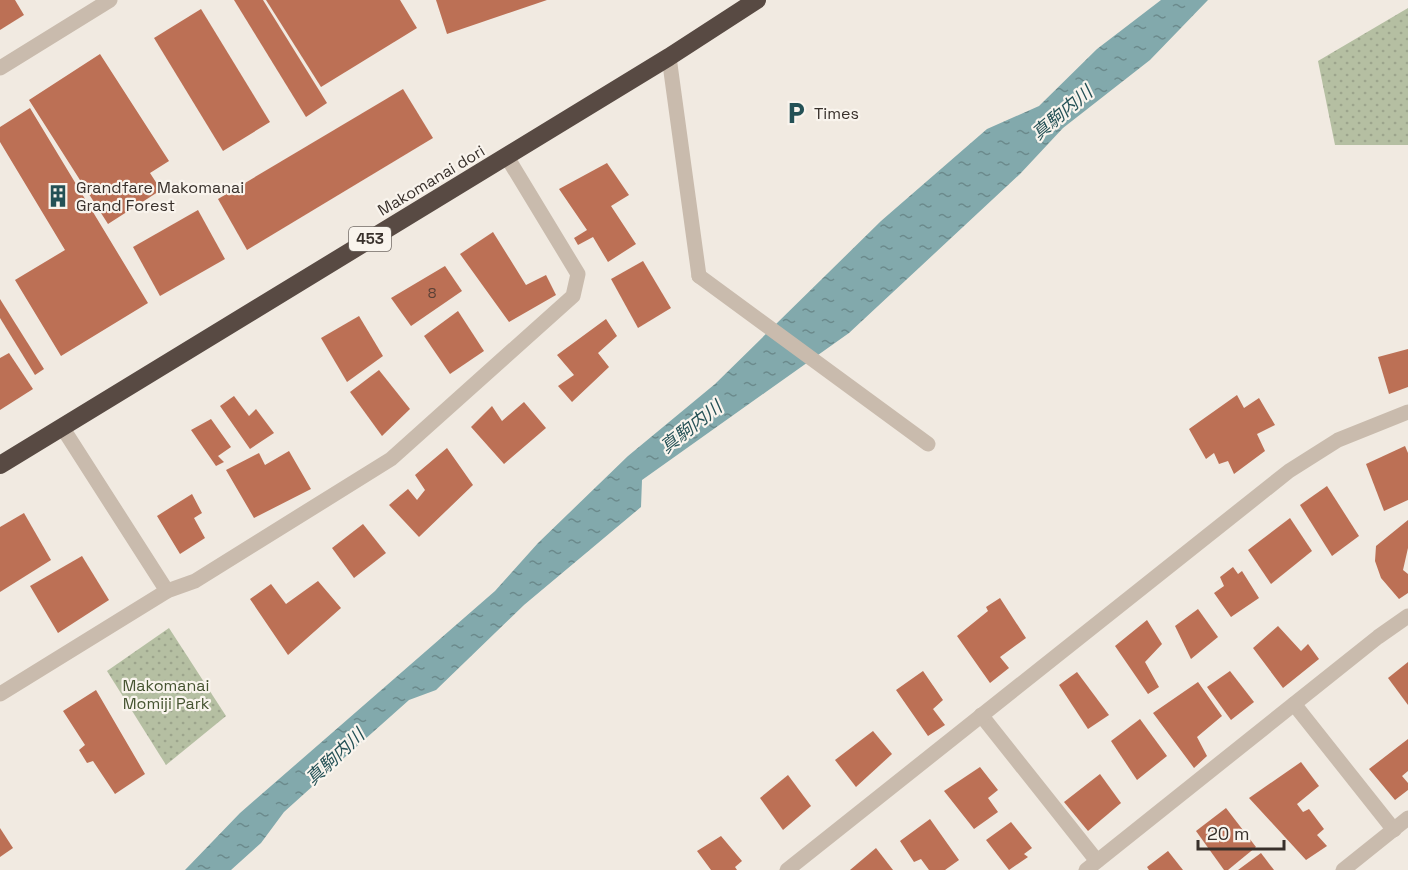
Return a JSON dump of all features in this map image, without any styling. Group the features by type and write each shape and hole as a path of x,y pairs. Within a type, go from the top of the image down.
{"highway":[{"name":"Makomanai dori","path":"0,465 507,157 757,0"}],"street":[{"path":"0,68 110,0"},
{"path":"669,57 699,276 928,444"},
{"path":"0,694 167,591 195,581 391,459 573,296 578,274 507,157"},
{"path":"787,870 1289,471 1338,440 1408,412"},
{"path":"62,427 167,591"},
{"path":"981,715 1091,866 1408,616"},
{"path":"1294,704 1394,830"},
{"path":"1343,870 1408,818"}],"green space":[{"path":"1408,8 1408,145 1335,145 1318,61"},
{"name":"Makomanai Momiji Park","path":"169,628 226,716 166,765 107,671"}],"water":[{"name":"真駒内川","path":"1161,0 1208,0 1150,60 1063,128 1020,174 849,333 642,480 641,507 524,605 436,690 409,700 284,812 261,843 231,870 185,870 240,813 495,591 538,543 628,456 715,384 881,221 987,129 1039,106 1097,49"}],"building":[{"path":"0,0 15,0 24,15 0,30"},
{"path":"234,0 263,0 327,103 306,117"},
{"path":"266,0 400,0 417,28 321,87"},
{"path":"436,0 547,0 447,34"},
{"path":"201,9 270,122 223,151 154,38"},
{"path":"100,54 169,161 150,173 161,190 108,224 29,100"},
{"path":"403,89 433,138 247,250 218,199"},
{"name":"Grandfare Makomanai Grand Forest","path":"30,108 148,303 61,356 15,280 65,250 0,142 0,127"},
{"path":"607,163 629,195 611,206 636,244 608,262 593,237 578,245 574,238 587,230 559,189"},
{"path":"198,210 225,259 160,296 133,247"},
{"path":"493,232 526,285 546,275 556,295 509,322 460,254"},
{"path":"643,261 671,308 638,328 611,279"},
{"path":"445,266 462,291 411,326 391,298"},
{"path":"0,299 44,369 35,375 0,318"},
{"path":"458,311 484,351 450,374 424,336"},
{"path":"359,316 383,356 347,382 321,338"},
{"path":"606,319 617,336 598,353 609,367 572,402 558,386 574,375 557,355"},
{"path":"1408,349 1408,387 1389,394 1378,357"},
{"path":"9,353 33,389 0,410 0,358"},
{"path":"379,370 410,409 382,436 350,392"},
{"path":"1237,395 1244,408 1259,398 1275,425 1257,434 1265,451 1234,474 1228,461 1219,464 1214,453 1206,459 1189,429"},
{"path":"234,396 249,416 256,409 274,433 250,449 220,406"},
{"path":"524,402 546,428 504,464 471,427 492,406 502,421"},
{"path":"211,419 231,447 218,456 224,462 216,466 191,430"},
{"path":"1405,446 1408,453 1408,500 1384,511 1366,464"},
{"path":"447,448 473,485 419,537 389,505 408,489 417,500 425,490 415,475"},
{"path":"289,451 311,489 254,518 226,470 259,453 265,465"},
{"path":"1327,486 1359,536 1332,556 1300,505"},
{"path":"192,494 202,513 194,518 205,538 180,554 157,516"},
{"path":"24,513 51,560 0,592 0,527"},
{"path":"1290,518 1312,551 1271,584 1248,550"},
{"path":"1408,520 1408,548 1403,570 1408,574 1408,593 1399,599 1381,578 1375,561 1376,546"},
{"path":"363,524 386,553 354,578 332,548"},
{"path":"82,556 109,600 58,633 30,586"},
{"path":"1233,567 1238,574 1242,571 1259,598 1231,617 1214,593 1224,586 1220,577"},
{"path":"318,581 341,608 288,655 250,599 271,584 286,604"},
{"path":"1000,598 1026,638 1000,657 1009,668 990,683 957,636 988,611 986,607"},
{"path":"1198,609 1218,637 1191,659 1175,626"},
{"path":"1147,620 1162,644 1145,662 1159,687 1148,694 1115,646"},
{"path":"1278,626 1301,651 1308,644 1319,659 1283,688 1253,648"},
{"path":"1408,662 1408,705 1388,678"},
{"path":"923,671 943,700 933,709 945,725 928,736 896,690"},
{"path":"1230,671 1254,702 1231,720 1207,687"},
{"path":"1077,672 1109,715 1088,729 1059,685"},
{"path":"1198,682 1222,716 1197,737 1207,756 1194,768 1153,713"},
{"path":"96,690 145,774 115,794 93,761 87,763 79,750 85,745 63,711"},
{"path":"1140,719 1167,756 1137,780 1111,741"},
{"path":"873,731 892,754 856,787 835,760"},
{"path":"1408,739 1408,771 1402,776 1408,783 1408,790 1395,800 1369,769"},
{"path":"1301,762 1319,786 1297,804 1303,812 1309,809 1324,829 1317,835 1327,846 1306,860 1249,798"},
{"path":"980,767 998,790 988,798 998,812 974,829 944,791"},
{"path":"1100,774 1121,803 1088,831 1064,802"},
{"path":"788,775 811,806 783,830 760,798"},
{"path":"1226,808 1256,847 1228,870 1224,870 1196,831"},
{"path":"930,819 959,860 945,870 929,870 921,859 914,862 900,841"},
{"path":"1011,822 1032,848 1024,854 1028,857 1009,870 986,840"},
{"path":"0,828 13,848 0,857"},
{"path":"721,836 742,861 735,867 737,870 711,870 697,851"},
{"path":"876,848 893,870 850,870"},
{"path":"1168,851 1183,870 1149,870 1147,867"},
{"path":"1261,853 1274,870 1238,870"}],"place":[{"name":"Times","path":"796,113"},
{"name":"Grandfare Makomanai Grand Forest","path":"58,196"}]}
